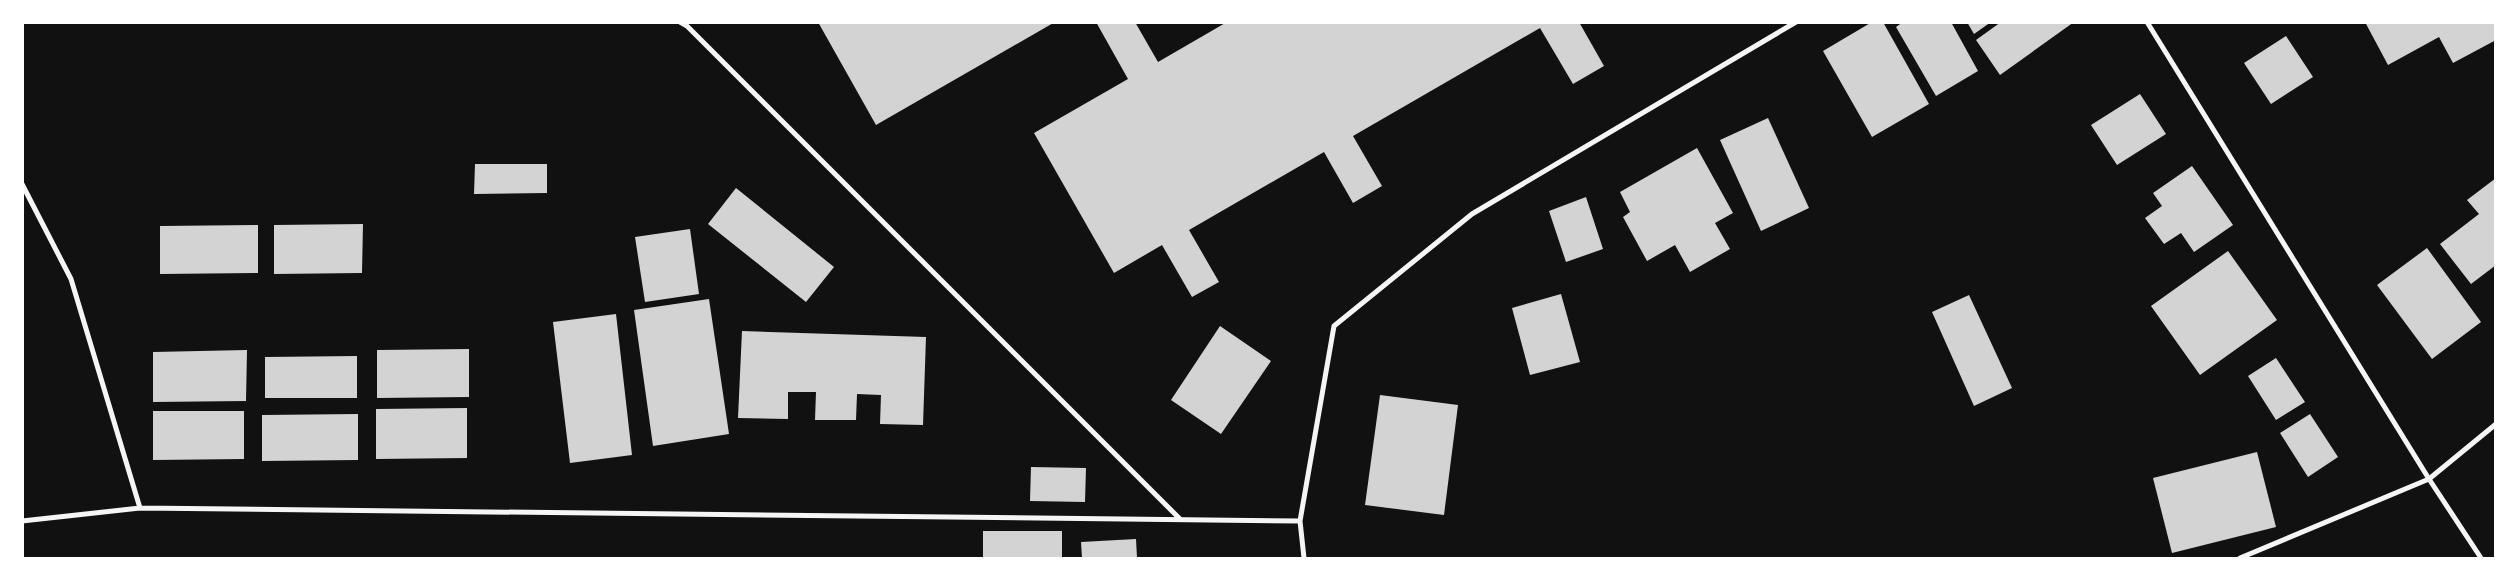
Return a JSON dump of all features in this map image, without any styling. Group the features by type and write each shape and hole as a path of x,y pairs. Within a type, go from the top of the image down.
{"street":[{"path":"680,22 694,33 1180,519"},
{"path":"1304,558 1300,521 1334,326 1472,214 1796,22"},
{"path":"2147,22 2429,480 2481,558"},
{"path":"22,184 71,279 140,508"},
{"path":"2240,558 2429,480 2495,424"},
{"path":"22,521 140,508 1300,521"}],"building":[{"path":"818,22 1055,22 876,125"},
{"path":"1096,22 1135,22 1158,62 1227,22 1579,22 1604,66 1573,84 1540,28 1353,136 1382,186 1353,203 1324,152 1189,230 1219,282 1192,297 1162,245 1114,273 1034,133 1128,79"},
{"path":"1872,22 1883,22 1929,104 1872,137 1823,51"},
{"path":"1903,22 1951,22 1978,71 1936,96 1896,27"},
{"path":"1967,22 1991,22 1974,34"},
{"path":"2001,22 2074,22 2000,75 1976,40"},
{"path":"2365,22 2496,22 2496,40 2453,63 2439,37 2388,65"},
{"path":"2286,36 2313,77 2271,104 2244,63"},
{"path":"2140,94 2166,134 2117,165 2091,125"},
{"path":"1768,118 1809,208 1761,231 1720,140"},
{"path":"1697,148 1733,213 1715,223 1730,249 1690,272 1675,245 1647,261 1623,217 1630,212 1620,192"},
{"path":"475,164 547,164 547,193 474,194"},
{"path":"2192,166 2233,225 2194,252 2181,233 2164,244 2145,218 2162,206 2153,193"},
{"path":"2496,178 2496,265 2471,284 2440,244 2479,214 2467,200"},
{"path":"736,188 834,267 806,302 708,224"},
{"path":"1586,197 1603,249 1566,262 1549,211"},
{"path":"363,224 362,273 274,274 274,225"},
{"path":"258,225 258,273 160,274 160,226"},
{"path":"690,229 699,294 645,302 635,237"},
{"path":"2427,248 2481,322 2432,359 2377,285"},
{"path":"2228,251 2277,320 2200,375 2151,306"},
{"path":"1561,294 1580,362 1530,375 1512,308"},
{"path":"1969,295 2012,388 1974,406 1932,312"},
{"path":"709,299 729,434 653,446 634,310"},
{"path":"616,314 632,455 570,463 553,322"},
{"path":"1220,326 1271,361 1221,434 1171,400"},
{"path":"742,331 926,337 923,425 880,424 881,395 857,394 856,420 815,420 816,392 788,392 788,419 738,418"},
{"path":"469,349 469,397 377,398 377,350"},
{"path":"247,350 246,401 153,402 153,352"},
{"path":"357,356 357,398 265,398 265,357"},
{"path":"2276,358 2305,402 2276,420 2248,376"},
{"path":"1380,395 1458,405 1444,515 1365,505"},
{"path":"467,408 467,458 376,459 376,409"},
{"path":"153,411 244,411 244,459 153,460"},
{"path":"358,414 358,460 262,461 262,415"},
{"path":"2310,414 2338,457 2308,477 2280,433"},
{"path":"2257,452 2276,527 2172,553 2153,478"},
{"path":"1031,467 1086,468 1085,502 1030,501"},
{"path":"983,531 1062,531 1062,558 983,558"},
{"path":"1136,539 1137,558 1082,558 1081,542"}]}
